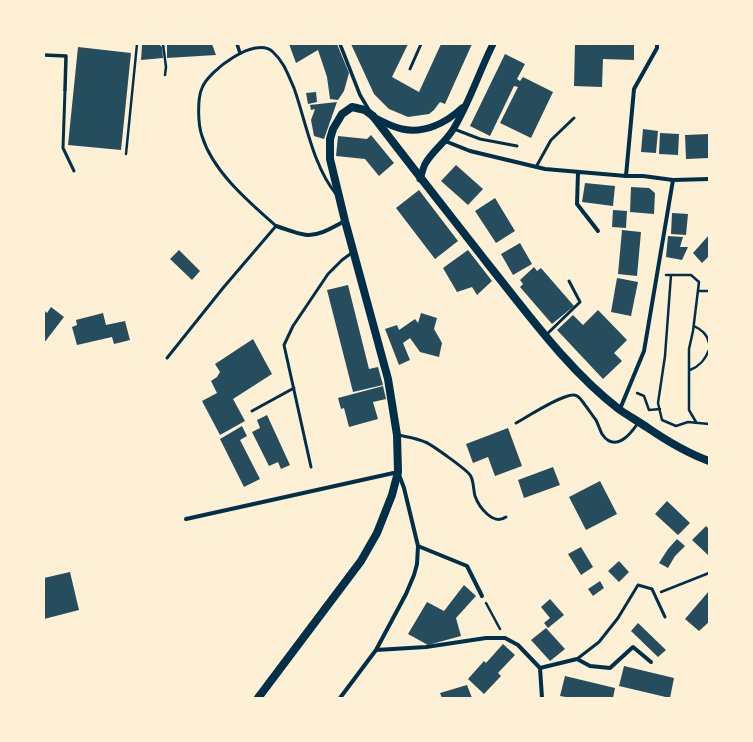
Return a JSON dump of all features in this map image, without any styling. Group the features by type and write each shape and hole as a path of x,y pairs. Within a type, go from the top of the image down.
{"main road":[{"path":"258,698 361,561 377,533 392,495 398,472 397,435 388,379 353,252 330,159 330,139 333,129 342,114 352,107 365,110 373,116 420,179 546,336 589,382 620,409 639,422 682,450 709,461"}],"street":[{"path":"236,44 240,53"},
{"path":"340,44 360,95 373,116 400,129 412,131 432,126 452,118 466,104"},
{"path":"420,179 424,166 430,157 445,142 454,129 493,44"},
{"path":"626,176 634,90 657,48 657,44"},
{"path":"44,55 66,56 65,90"},
{"path":"445,142 470,151 536,167 673,180 709,179"},
{"path":"578,172 577,204 598,231"},
{"path":"620,409 644,351 673,180"},
{"path":"276,226 306,235 315,235 345,221"},
{"path":"186,519 398,472 404,488 418,546 417,564 414,575 376,650 340,698"},
{"path":"418,546 467,566 482,596"},
{"path":"376,650 426,647 486,638 505,638 518,645 540,668 542,698"},
{"path":"540,668 577,659 590,666 610,668 634,647 651,662"}],"lane":[{"path":"410,69 421,44"},
{"path":"167,358 223,288 276,226 232,185 219,169 208,151 201,135 199,104 202,87 207,79 221,65 240,53 251,49 264,47 272,50 280,59 287,70 318,163 327,184 339,198"},
{"path":"65,90 63,148 74,171"},
{"path":"536,167 551,140 574,118"},
{"path":"454,129 480,139 517,146"},
{"path":"311,467 284,346 293,326 328,274 342,260 353,252"},
{"path":"546,336 580,302 569,280"},
{"path":"252,411 294,388"},
{"path":"516,423 563,397 574,395 580,398 607,439 614,442 619,442 625,439 639,422"},
{"path":"397,435 426,442 454,462 471,475 475,496 489,516 496,520 502,520 506,517"},
{"path":"577,659 599,642 618,618 638,585 652,589 665,617"}],"path":[{"path":"126,154 137,44"},
{"path":"162,44 166,68 165,75"},
{"path":"658,273 671,276 691,275 699,282 694,326 689,349 690,410 696,423"},
{"path":"671,276 665,356 658,403 662,420 676,426 688,422 709,424"},
{"path":"698,291 709,291"},
{"path":"694,326 702,330 708,337 709,343"},
{"path":"690,370 697,367 706,359 709,350"},
{"path":"628,390 644,396 648,410 660,409"},
{"path":"652,589 661,592 709,573"},
{"path":"482,596 505,638"}],"building":[{"path":"159,44 162,47 163,58 141,60 142,45"},
{"path":"167,44 212,44 216,55 167,58"},
{"path":"289,44 337,44 349,73 344,91 338,100 330,99 327,77 318,50 296,63"},
{"path":"351,44 408,44 392,77 419,92 441,44 472,44 445,104 440,102 429,114 408,117 389,109 374,94"},
{"path":"575,44 634,44 634,60 603,59 602,87 574,86"},
{"path":"78,47 131,53 121,150 68,145"},
{"path":"505,54 525,64 517,79 520,81 523,77 553,92 531,138 500,123 518,87 514,86 490,136 470,126"},
{"path":"316,92 317,102 308,104 306,93"},
{"path":"337,102 324,139 314,136 311,120 315,109 311,110 310,105"},
{"path":"643,129 658,131 656,153 641,152"},
{"path":"660,133 679,134 678,155 659,154"},
{"path":"709,134 709,158 686,159 685,135"},
{"path":"371,135 394,163 379,176 365,159 336,156 338,136 367,139"},
{"path":"456,165 483,189 468,205 441,181"},
{"path":"585,183 615,186 613,206 582,202"},
{"path":"631,187 649,188 655,193 654,214 630,212"},
{"path":"419,190 458,241 435,259 396,208"},
{"path":"495,198 515,231 496,243 475,211"},
{"path":"613,210 627,211 626,228 612,227"},
{"path":"672,213 688,214 686,235 671,234"},
{"path":"622,230 641,232 637,276 618,274"},
{"path":"709,235 709,256 702,263 693,253"},
{"path":"668,236 683,237 680,247 688,247 682,260 666,257"},
{"path":"520,243 532,264 513,275 501,254"},
{"path":"179,250 200,271 192,280 170,259"},
{"path":"468,250 492,281 477,295 472,287 457,292 443,268"},
{"path":"534,267 537,271 541,268 574,306 552,324 520,287 523,284 520,280"},
{"path":"617,278 638,282 631,316 611,312"},
{"path":"348,285 369,369 378,367 383,385 353,392 327,290"},
{"path":"51,307 64,317 44,343 44,310 47,313"},
{"path":"598,310 627,340 614,353 622,361 603,379 557,330 573,315 583,325"},
{"path":"103,313 106,325 125,321 130,340 114,344 112,337 77,345 72,327 77,325 76,320"},
{"path":"421,313 437,318 434,329 442,343 439,357 420,352 410,338 403,343 410,360 399,365 385,329 397,325 399,330 415,319 418,323"},
{"path":"253,339 272,374 233,399 245,421 220,435 202,401 217,393 211,381 217,377 220,372 215,364"},
{"path":"383,386 386,399 373,402 378,419 349,427 344,408 341,409 338,398"},
{"path":"267,415 290,465 281,469 278,462 269,466 252,432 260,428 257,420"},
{"path":"242,426 247,436 240,440 260,479 244,487 220,439"},
{"path":"508,428 522,466 495,476 488,457 473,463 466,444"},
{"path":"553,467 560,485 524,498 518,480"},
{"path":"600,481 617,514 586,530 569,497"},
{"path":"667,501 690,523 678,535 655,514"},
{"path":"706,526 709,529 708,555 692,540"},
{"path":"677,539 685,546 675,556 668,568 659,563"},
{"path":"581,547 593,567 581,575 568,554"},
{"path":"619,561 629,572 619,582 608,571"},
{"path":"70,572 79,610 44,619 44,578"},
{"path":"600,581 604,588 593,596 588,589"},
{"path":"464,585 476,596 456,618 461,636 428,645 408,634 427,602 444,611"},
{"path":"709,591 709,622 699,631 685,619"},
{"path":"550,599 564,615 548,628 544,623 550,618 541,607"},
{"path":"638,623 666,650 658,657 631,631"},
{"path":"546,628 565,649 550,661 531,640"},
{"path":"503,644 515,655 498,673 501,676 484,694 468,679 484,661 486,663"},
{"path":"624,666 674,678 670,698 619,686"},
{"path":"565,676 615,688 613,698 571,698 560,696"},
{"path":"467,685 472,698 442,698 440,693"}]}
